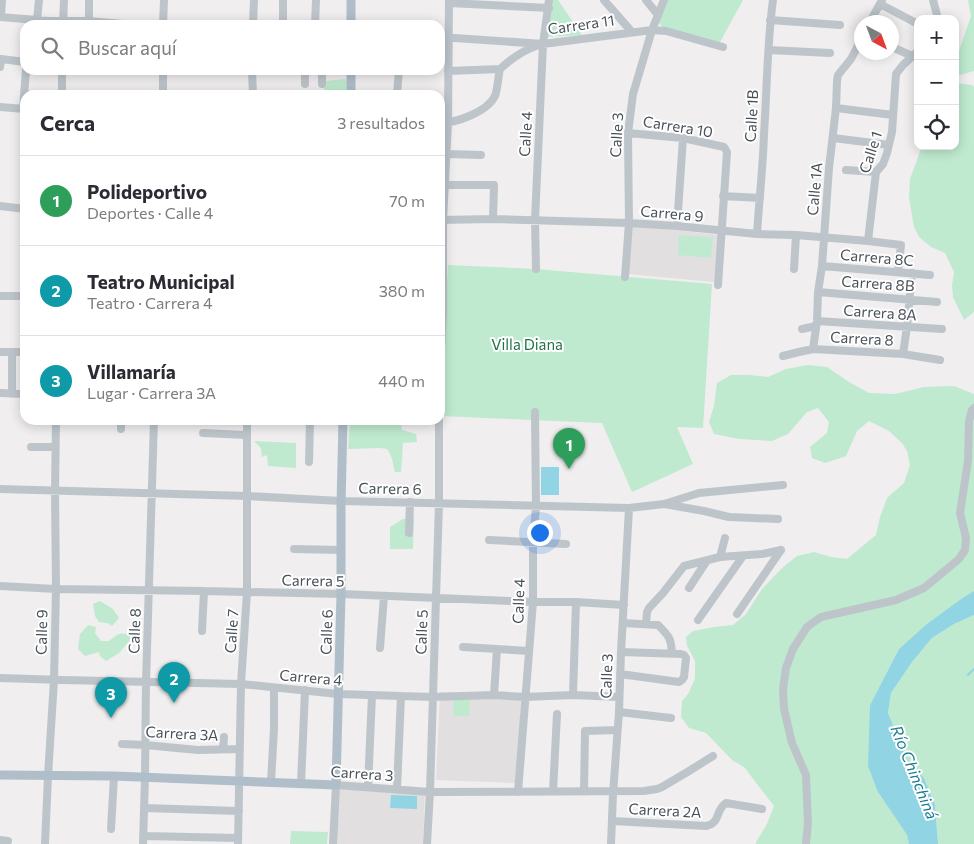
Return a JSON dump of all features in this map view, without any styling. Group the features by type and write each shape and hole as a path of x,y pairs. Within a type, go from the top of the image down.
{"main road":[{"path":"351,0 351,20"},
{"path":"351,75 351,90"},
{"name":"Calle 6","path":"336,785 343,425"},
{"name":"Carrera 3","path":"0,774 239,780 336,785"}],"street":[{"path":"2,0 0,17 37,20 39,0"},
{"path":"63,20 64,0"},
{"path":"89,0 89,20"},
{"path":"163,20 164,0"},
{"path":"253,20 254,0"},
{"path":"283,20 284,0"},
{"path":"315,20 316,0"},
{"path":"604,0 631,32"},
{"path":"646,0 658,15"},
{"name":"Calle 3","path":"625,277 629,223 628,133 633,94 652,30 664,0"},
{"name":"Calle 1B","path":"757,234 770,20 773,0"},
{"path":"933,0 937,15"},
{"path":"445,30 449,1 549,4"},
{"path":"874,15 881,2 914,22"},
{"name":"Calle 4","path":"536,269 535,220 543,44 549,4"},
{"path":"770,20 840,25"},
{"name":"Carrera 11","path":"445,37 543,44 652,30 666,31 723,47"},
{"path":"448,70 500,69 518,54 543,44"},
{"path":"445,45 448,70 445,110"},
{"path":"899,49 914,54"},
{"path":"769,50 830,53"},
{"name":"Calle 1A","path":"813,349 822,266 837,81 838,75 854,53"},
{"name":"Calle 1","path":"868,241 876,172 883,164 892,132 896,74 914,55"},
{"path":"0,67 1,59 20,61"},
{"path":"445,123 476,113 488,106 495,96 500,69"},
{"path":"25,90 26,75"},
{"path":"62,75 62,90"},
{"path":"163,75 163,90"},
{"path":"252,75 252,90"},
{"path":"305,75 305,84"},
{"path":"322,75 322,84"},
{"path":"397,90 399,75"},
{"path":"0,106 20,108"},
{"path":"836,108 893,115"},
{"path":"445,133 447,154 445,185 494,185 493,219"},
{"name":"Carrera 10","path":"628,133 683,138 724,147 727,152 723,196"},
{"path":"677,226 683,138"},
{"path":"833,138 889,145"},
{"path":"447,154 482,155"},
{"path":"846,170 876,172"},
{"path":"718,284 723,196 760,198"},
{"path":"0,206 20,208"},
{"name":"Carrera 9","path":"445,220 493,219 629,223 868,241 901,245 898,272"},
{"path":"794,269 796,235"},
{"name":"Carrera 8C","path":"822,266 930,275"},
{"path":"903,354 912,273"},
{"name":"Carrera 8B","path":"818,292 937,302"},
{"path":"0,296 20,296"},
{"name":"Carrera 8A","path":"802,329 816,324 942,329"},
{"name":"Carrera 8","path":"783,356 813,349 903,354 940,360"},
{"path":"0,352 20,352"},
{"path":"12,353 12,394"},
{"path":"0,393 20,394"},
{"path":"806,844 808,823 806,775 792,742 783,689 786,668 793,649 807,627 821,617 896,600 924,588 958,559 965,550 966,538 960,513 968,461 969,421 974,408"},
{"name":"Calle 4","path":"518,792 533,602 533,543 536,506 535,412"},
{"name":"Calle 9","path":"45,844 54,680 56,425"},
{"path":"121,425 121,429"},
{"name":"Calle 8","path":"143,840 154,425"},
{"name":"Calle 7","path":"238,841 241,684 247,592 247,425"},
{"path":"309,462 310,425"},
{"name":"Calle 5","path":"427,844 439,503 439,425"},
{"path":"203,433 246,435"},
{"path":"31,447 55,447"},
{"path":"664,504 699,492 783,485"},
{"name":"Carrera 6","path":"0,489 536,506 629,508 664,504 729,517 778,518"},
{"path":"409,533 410,502"},
{"name":"Calle 3","path":"611,844 629,508"},
{"path":"720,557 725,538"},
{"path":"489,540 566,544"},
{"path":"294,549 340,550"},
{"path":"646,624 649,608 663,594 684,566 720,557 762,554 782,550 737,614"},
{"path":"698,620 743,556"},
{"path":"689,588 706,562"},
{"name":"Carrera 5","path":"0,586 56,589 341,594 624,605"},
{"path":"202,631 204,591"},
{"path":"380,648 384,596"},
{"path":"573,695 576,602"},
{"path":"623,623 658,624 671,641 672,654"},
{"path":"463,648 529,651"},
{"path":"494,695 497,649"},
{"path":"620,674 679,682 684,677 686,658 682,654 621,652"},
{"name":"Carrera 4","path":"0,678 241,684 338,694 433,697 494,695 525,697 573,695 620,697"},
{"path":"271,782 274,688"},
{"path":"301,784 305,690"},
{"path":"368,787 372,695"},
{"path":"397,789 401,696"},
{"path":"619,712 671,718"},
{"path":"553,791 557,714"},
{"path":"584,792 585,731 617,730"},
{"path":"222,749 224,738"},
{"name":"Carrera 3A","path":"122,744 240,750"},
{"name":"Carrera 3","path":"336,785 430,792 644,791 657,789 713,756"},
{"path":"111,829 114,776"},
{"name":"Calle 6","path":"333,844 336,785"},
{"name":"Carrera 2A","path":"612,821 706,826 712,825 716,821 720,809 726,802 762,809"},
{"path":"144,808 239,811"},
{"path":"143,840 238,841"}],"shaded area":[{"path":"631,225 719,235 714,282 627,274"},
{"path":"440,692 521,694 518,783 436,780"},
{"path":"338,789 425,792 423,844 336,844"}],"green space":[{"path":"551,0 558,0 582,35 546,37"},
{"path":"665,0 743,0 719,44 662,27 657,20"},
{"path":"968,0 974,0 974,71 960,75 959,51 971,16"},
{"path":"345,79 347,83 346,90 324,90 325,81"},
{"path":"959,83 972,85 974,87 974,312 964,320 953,297 954,272 945,253 931,247 919,237 914,227 909,198 910,179 921,150 959,150"},
{"path":"679,235 713,238 711,258 678,255"},
{"name":"Villa Diana","path":"448,265 536,269 712,284 703,428 677,427 693,464 632,492 602,423 445,416 445,322"},
{"path":"808,365 827,367 869,393 895,394 924,387 954,386 974,394 974,591 899,649 870,705 878,792 907,835 909,844 756,844 774,806 744,767 732,760 706,733 689,728 681,717 682,701 688,694 695,679 695,661 687,646 686,637 693,631 733,625 746,614 762,589 782,568 797,556 814,552 847,559 876,535 887,498 904,483 910,465 907,451 902,443 889,431 869,421 857,431 846,456 825,463 812,458 810,447 827,433 829,422 818,408 807,412 788,434 772,441 739,439 714,434 709,422 714,406 717,383 731,375 768,377 786,369"},
{"path":"350,425 401,425 402,430 416,434 417,442 403,443 401,472 395,472 387,449 348,449"},
{"path":"254,441 296,443 296,468 268,466 267,455 262,457 261,448"},
{"path":"414,518 413,549 390,549 390,527 403,519"},
{"path":"100,601 113,609 119,618 112,626 99,622 95,616 93,604"},
{"path":"974,615 974,844 938,844 935,805 924,778 907,759 888,713 891,693 912,662 932,638 954,624"},
{"path":"88,625 96,627 95,633 101,641 109,641 120,634 133,637 119,653 106,661 100,656 99,652 85,656 78,649 80,634"},
{"path":"454,694 470,695 469,716 453,716"},
{"path":"291,831 328,832 327,844 290,844"}],"water":[{"path":"541,467 559,467 559,495 541,495"},
{"name":"Río Chinchiná","path":"974,591 974,615 954,624 932,638 912,662 891,693 888,713 907,759 924,778 935,805 938,844 909,844 907,835 878,792 868,766 870,705 899,649 927,624"},
{"path":"391,795 417,796 417,809 390,808"}],"waterway":[{"path":"968,675 974,669"}],"place":[{"name":"Polideportivo","path":"569,469"},
{"name":"Teatro Municipal","path":"174,703"},
{"name":"Villamaría","path":"111,718"}]}
